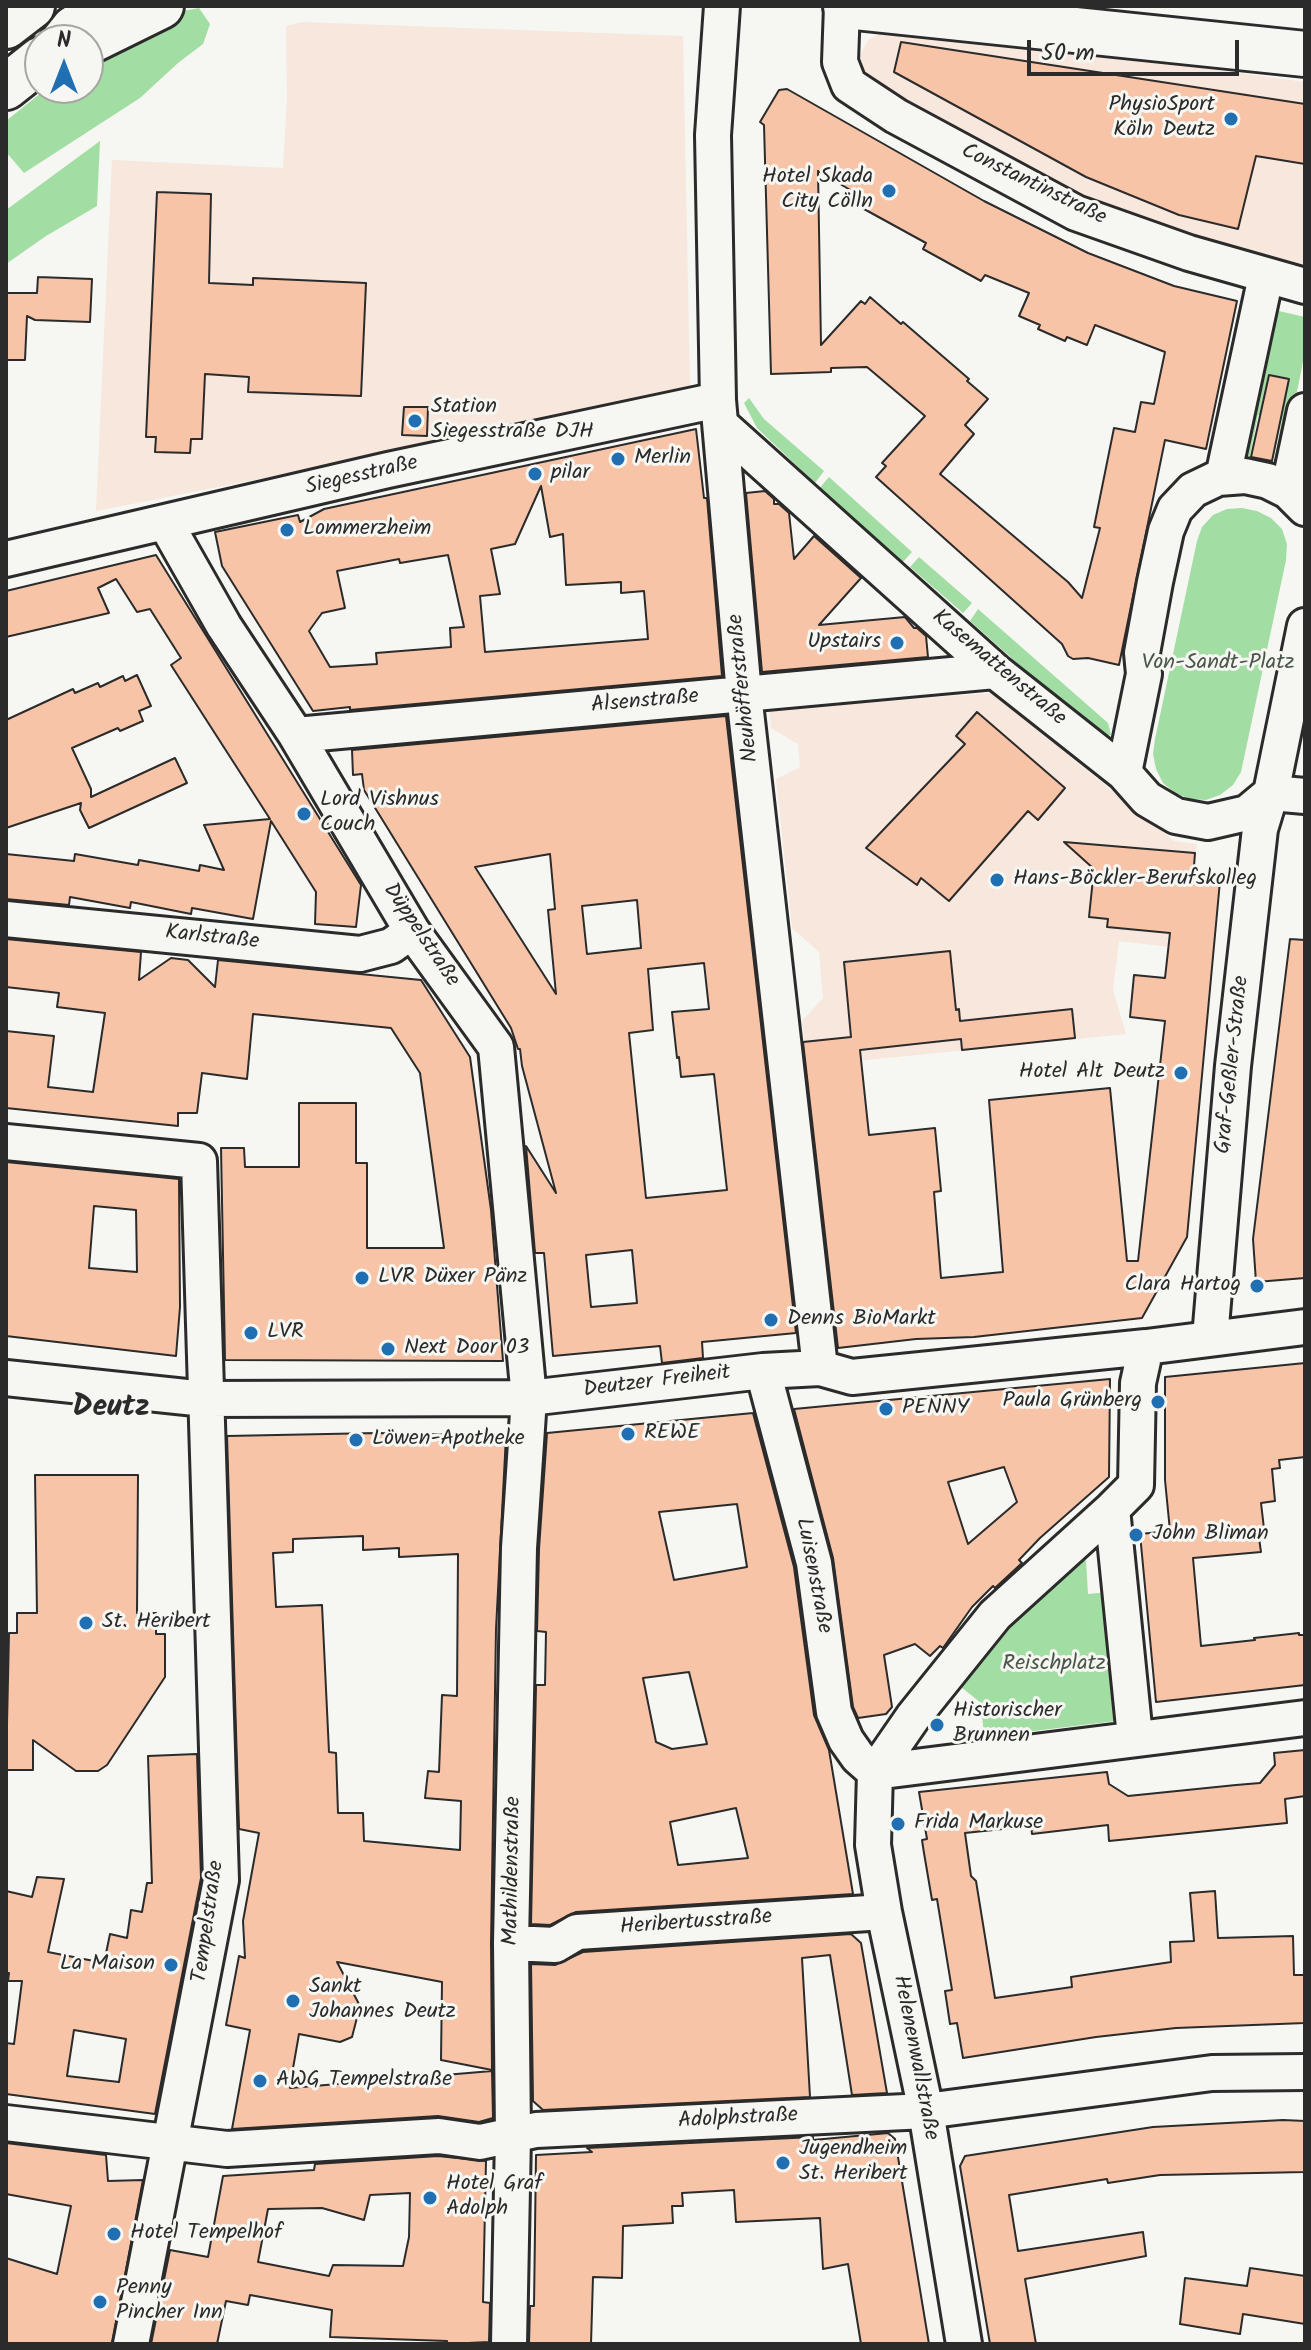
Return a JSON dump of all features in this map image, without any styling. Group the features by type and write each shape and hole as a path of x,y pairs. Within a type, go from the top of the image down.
{"main road":[{"path":"6,26 32,6"},
{"path":"104,34 161,6"},
{"path":"844,6 1305,54"},
{"path":"1221,46 1260,32 1305,32"},
{"path":"6,87 24,73"}],"street":[{"path":"72,24 99,6"},
{"name":"Neuhöfferstraße","path":"722,6 713,135 720,412 744,694 820,1368"},
{"name":"Constantinstraße","path":"844,6 840,62 849,85 896,116 1076,213 1189,253 1305,286"},
{"path":"1223,477 1266,276"},
{"path":"1118,768 1144,674 1142,653 1166,531 1175,509 1193,490 1223,477 1268,481 1296,499 1305,411"},
{"name":"Siegesstraße","path":"6,559 403,467 720,412"},
{"name":"Kasemattenstraße","path":"720,412 995,671 1118,768 1147,799 1176,816 1208,822 1247,813 1271,793"},
{"name":"Düppelstraße","path":"165,522 224,626 296,735 412,931 496,1047 529,1398"},
{"path":"1305,626 1271,793 1305,796"},
{"name":"Alsenstraße","path":"296,735 995,671"},
{"name":"Graf-Geßler-Straße","path":"1210,1338 1233,1066 1260,829 1271,793"},
{"name":"Karlstraße","path":"6,919 360,954 391,946 412,931"},
{"name":"Tempelstraße","path":"6,1142 199,1161 221,1880 131,2344"},
{"name":"Deutzer Freiheit","path":"6,1378 205,1399 529,1398 763,1371 820,1368 852,1377 1146,1347 1305,1327"},
{"path":"875,1772 913,1717 995,1615 1136,1485 1138,1383 1146,1347"},
{"name":"Luisenstraße","path":"763,1371 814,1563 834,1712 846,1740 858,1757 875,1772"},
{"name":"Mathildenstraße","path":"509,2344 513,2135 511,1943 519,1548 529,1398"},
{"path":"1112,1509 1135,1737"},
{"path":"875,1772 1305,1718"},
{"name":"Helenenwallstraße","path":"875,1772 873,1845 926,2111 964,2344"},
{"name":"Heribertusstraße","path":"511,1943 555,1945 577,1932 884,1912"},
{"name":"Adolphstraße","path":"6,2123 227,2149 439,2136 480,2142 536,2130 926,2111 1212,2073 1305,2072"}],"shaded area":[{"path":"302,22 683,36 690,388 385,454 96,511 112,160 283,168 287,99 286,26"},
{"path":"887,29 1036,45 1305,82 1305,270 1193,243 1090,204 881,90 864,76 860,56 868,40"},
{"name":"Hans-Böckler-Berufskolleg","path":"992,693 1174,841 1197,844 1193,878 1220,881 1214,952 1119,941 1113,990 1126,1034 807,1066 802,1021 823,998 819,952 792,928 776,779 800,767 798,744 771,728 769,710"}],"green space":[{"path":"199,8 210,24 203,44 140,98 24,173 6,152 6,121 27,104 104,104 104,49 173,13"},
{"path":"100,141 97,206 6,264 6,210"},
{"path":"1270,309 1305,317 1305,352 1282,465 1272,471 1282,420 1258,415 1248,466 1239,454"},
{"path":"749,398 764,419 824,471 815,483 757,428 744,403"},
{"path":"829,477 912,552 900,565 817,491"},
{"name":"Von-Sandt-Platz","path":"1242,508 1271,518 1282,529 1287,544 1286,560 1241,772 1233,785 1220,795 1206,800 1190,799 1175,793 1163,783 1153,754 1155,739 1202,527 1213,515 1227,509"},
{"path":"919,557 972,603 963,613 910,567"},
{"path":"978,609 1108,723 1111,735 1099,736 970,621"},
{"name":"Reischplatz","path":"1075,1555 1086,1561 1088,1594 1110,1592 1124,1720 984,1737 981,1703 956,1683 1019,1606"}],"building":[{"path":"901,42 1305,104 1305,164 1256,156 1238,229 1179,215 1086,177 894,72"},
{"path":"787,89 984,201 1088,253 1174,286 1237,301 1206,449 1165,440 1119,665 1068,656 1062,644 876,477 886,466 882,463 925,416 867,367 771,374 764,125 760,122 779,90","holes":["818,171 869,201 864,209 926,243 923,249 981,281 985,275 1029,293 1019,316 1040,325 1038,329 1065,341 1067,337 1087,345 1095,325 1165,352 1154,404 1141,402 1135,432 1114,428 1094,527 1100,528 1082,598 1068,582 940,474 974,434 965,425 988,399 967,381 969,379 870,297 865,304 861,301 821,345"]},
{"path":"157,192 211,194 209,283 253,285 253,278 366,283 361,396 248,392 249,377 205,374 202,439 191,439 190,453 155,452 156,437 146,437"},
{"path":"38,277 92,279 90,322 35,320 27,316 25,360 6,360 6,293 37,293"},
{"path":"1269,375 1289,379 1272,461 1251,457"},
{"name":"Station Siegesstraße DJH","path":"404,407 428,407 427,436 402,435"},
{"path":"696,429 704,498 707,498 722,676 313,711 222,566 215,532 298,515 300,522 324,509","holes":["541,486 550,537 563,534 566,585 621,582 621,593 644,591 648,639 485,652 480,596 500,594 491,549 515,544","448,555 464,627 450,628 451,647 376,653 377,664 330,667 309,631 322,613 345,608 337,571 399,559 400,563"]},
{"path":"765,491 774,499 774,504 779,504 789,513 794,559 814,536 861,578 819,625 905,617 926,636 928,657 762,672 746,493"},
{"path":"156,555 361,885 356,927 315,924 316,892 271,821 253,919 192,908 191,914 131,902 130,908 70,897 69,905 6,899 6,854 74,861 75,854 138,865 139,860 199,871 200,865 224,870 204,825 270,819 171,665 181,658 150,609 137,612 116,579 98,588 109,613 6,637 6,591"},
{"path":"137,675 151,706 139,711 143,721 72,748 91,789 91,797 175,758 187,783 89,828 80,810 81,803 6,828 6,720 73,689 75,693 98,683 100,687 123,676 125,681"},
{"path":"977,712 1065,788 1038,820 1028,811 949,901 921,878 917,885 866,848 965,744 956,736"},
{"path":"726,716 796,1333 702,1342 703,1358 662,1363 660,1346 553,1356 544,1253 535,1253 526,1146 556,1193 520,1049 511,1028 364,790 362,774 353,775 352,750","holes":["550,854 555,909 548,910 556,994 475,867","637,900 641,948 587,954 582,906","704,963 709,1009 672,1012 681,1077 714,1074 727,1190 646,1198 629,1033 653,1030 648,969","632,1250 637,1303 591,1307 586,1255"]},
{"path":"1064,842 1195,853 1193,879 1220,881 1187,1237 1142,1318 974,1337 916,1339 838,1348 803,1042 851,1037 844,962 950,951 956,1010 959,1009 960,1021 1072,1009 1075,1038 962,1050 961,1039 860,1050 869,1135 935,1128 941,1191 934,1192 941,1278 1003,1272 989,1100 1110,1088 1127,1261 1138,1261 1165,1021 1130,1017 1134,975 1165,978 1170,933 1107,927 1108,919 1089,917 1094,869"},
{"path":"6,939 141,952 139,980 171,958 188,960 215,987 218,960 421,980 470,1057 491,1210 503,1361 225,1360 221,1148 244,1148 245,1167 299,1167 299,1103 356,1103 356,1163 367,1163 367,1248 444,1248 420,1073 391,1028 253,1014 247,1079 202,1073 197,1113 178,1113 178,1126 6,1108 6,1031 54,1036 48,1087 93,1092 105,1013 57,1007 59,993 6,987"},
{"path":"1290,939 1305,940 1305,1278 1256,1282 1253,1239"},
{"path":"6,1162 179,1179 180,1307 176,1356 6,1336","holes":["94,1206 136,1210 137,1272 89,1268"]},
{"path":"1305,1363 1305,1457 1279,1460 1280,1468 1272,1469 1275,1501 1261,1503 1265,1537 1259,1538 1261,1552 1193,1558 1201,1646 1299,1633 1305,1635 1305,1685 1156,1702 1140,1534 1170,1531 1165,1480 1165,1377"},
{"path":"1110,1379 1109,1477 1040,1538 1019,1560 1022,1563 972,1607 943,1648 940,1646 930,1656 915,1644 884,1655 892,1707 886,1714 858,1718 853,1707 833,1558 794,1409","holes":["1004,1467 1017,1502 968,1544 948,1482"]},
{"path":"753,1413 794,1567 814,1715 829,1750 853,1894 576,1912 550,1925 531,1924 536,1685 545,1685 546,1632 537,1631 547,1433","holes":["737,1504 747,1567 674,1580 659,1512","689,1672 707,1744 672,1749 656,1742 643,1678","736,1808 748,1858 678,1865 670,1822"]},
{"path":"377,1433 506,1436 496,1629 492,2070 441,2060 442,1982 337,1962 360,2006 352,2037 340,2042 299,2034 292,2074 280,2081 291,2081 290,2088 492,2071 493,2118 479,2122 438,2116 232,2129 250,2030 226,2025 239,1956 245,1958 243,1921 259,1833 239,1829 227,1436","holes":["363,1536 363,1550 399,1548 399,1557 458,1554 457,1696 442,1695 439,1772 428,1771 425,1798 461,1801 460,1850 364,1841 363,1813 338,1813 336,1753 329,1752 322,1605 276,1607 273,1553 293,1552 293,1539"]},
{"name":"St. Heribert","path":"35,1475 138,1475 137,1613 156,1613 156,1634 165,1634 165,1677 107,1765 98,1771 76,1771 33,1740 33,1770 6,1770 9,1633 17,1633 17,1613 37,1613"},
{"path":"1305,1750 1305,1796 1285,1799 1287,1823 1109,1841 1108,1825 1032,1834 1031,1826 965,1833 995,1998 1072,1987 1071,1977 1171,1962 1170,1942 1194,1941 1190,1893 1215,1891 1218,1938 1293,1936 1294,1975 1305,1975 1305,2023 1176,2028 963,2058 957,2023 950,2024 945,1991 952,1990 937,1899 932,1900 924,1853 922,1840 927,1839 919,1792 1107,1772 1109,1784 1128,1796 1260,1783 1275,1765 1274,1753"},
{"path":"197,1754 201,1878 155,2114 6,2094 6,2043 14,2044 22,1981 8,1981 9,1973 6,1973 6,1891 32,1897 37,1877 64,1879 48,1952 104,1963 110,1934 127,1938 131,1910 142,1912 147,1883 152,1883 148,1756","holes":["74,2030 126,2039 119,2082 67,2076"]},
{"path":"851,1934 861,1943 887,2093 852,2095 830,1955 802,1958 810,2097 543,2110 533,2101 531,1964 555,1965 583,1952"},
{"path":"1305,2121 1305,2172 1160,2175 1108,2183 1107,2179 1009,2195 1018,2251 1143,2232 1146,2256 1025,2279 1036,2344 990,2344 960,2166 965,2156 1153,2127"},
{"path":"888,2133 895,2139 929,2344 861,2344 848,2264 823,2269 820,2218 736,2222 734,2190 682,2193 683,2206 672,2206 673,2223 623,2226 622,2278 593,2277 591,2344 529,2344 530,2306 534,2306 536,2155 592,2152 587,2148 813,2137 813,2140"},
{"path":"6,2143 106,2155 108,2181 143,2180 112,2344 6,2344 6,2258 57,2274 71,2206 6,2194"},
{"path":"438,2156 486,2161 483,2302 490,2303 489,2342 447,2344 447,2341 330,2337 332,2310 250,2295 248,2305 226,2301 217,2344 151,2344 170,2250 208,2257 223,2176 314,2170 315,2164","holes":["410,2193 409,2237 403,2266 333,2265 329,2276 258,2262 268,2209 322,2208 364,2220 370,2195"]},
{"path":"1250,2268 1305,2276 1305,2324 1243,2314 1240,2334 1180,2324 1185,2278 1247,2286"}],"place":[{"name":"PhysioSport Köln Deutz","path":"1231,119"},
{"name":"Hotel Skada City Cölln","path":"889,191"},
{"name":"Station Siegesstraße DJH","path":"415,421"},
{"name":"Merlin","path":"618,459"},
{"name":"pilar","path":"535,474"},
{"name":"Lommerzheim","path":"287,530"},
{"name":"Upstairs","path":"897,643"},
{"name":"Lord Vishnus Couch","path":"304,814"},
{"name":"Hans-Böckler-Berufskolleg","path":"997,880"},
{"name":"Hotel Alt Deutz","path":"1181,1073"},
{"name":"LVR Düxer Pänz","path":"362,1278"},
{"name":"Clara Hartog","path":"1257,1286"},
{"name":"Denns BioMarkt","path":"771,1320"},
{"name":"LVR","path":"251,1333"},
{"name":"Next Door 03","path":"388,1349"},
{"name":"Paula Grünberg","path":"1158,1402"},
{"name":"PENNY","path":"886,1409"},
{"name":"REWE","path":"628,1434"},
{"name":"Löwen-Apotheke","path":"356,1440"},
{"name":"John Bliman","path":"1136,1535"},
{"name":"St. Heribert","path":"86,1623"},
{"name":"Historischer Brunnen","path":"937,1725"},
{"name":"Frida Markuse","path":"898,1824"},
{"name":"La Maison","path":"171,1965"},
{"name":"Sankt Johannes Deutz","path":"293,2001"},
{"name":"AWG Tempelstraße","path":"260,2081"},
{"name":"Jugendheim St. Heribert","path":"783,2163"},
{"name":"Hotel Graf Adolph","path":"430,2198"},
{"name":"Hotel Tempelhof","path":"114,2234"},
{"name":"Penny Pincher Inn","path":"100,2302"}],"district":[{"name":"Deutz","path":"111,1410"}]}
